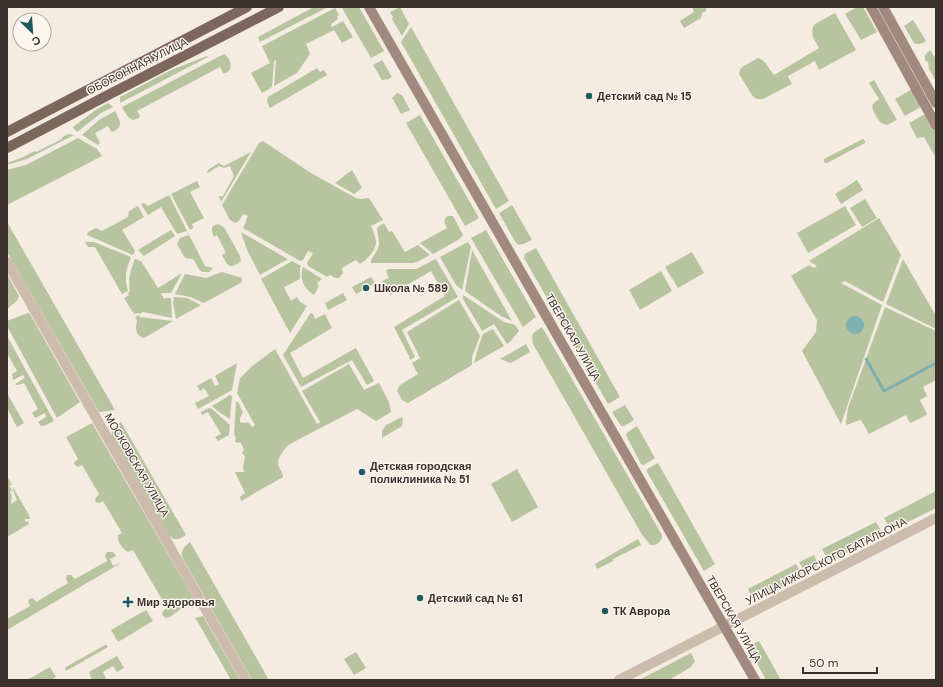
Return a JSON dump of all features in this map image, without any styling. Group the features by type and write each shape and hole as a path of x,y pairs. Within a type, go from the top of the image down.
{"main road":[{"name":"ОБОРОННАЯ УЛИЦА","path":"7,132 246,7"},
{"name":"ОБОРОННАЯ УЛИЦА","path":"7,148 279,7"},
{"name":"ТВЕРСКАЯ УЛИЦА","path":"369,7 755,680"},
{"path":"870,7 936,125"},
{"path":"883,7 936,103"}],"street":[{"name":"МОСКОВСКАЯ УЛИЦА","path":"7,262 246,680"},
{"name":"УЛИЦА ИЖОРСКОГО БАТАЛЬОНА","path":"619,680 936,518"}],"green space":[{"path":"314,7 328,7 260,42 258,37"},
{"path":"359,7 384,51 371,58 342,8"},
{"path":"400,7 409,24 402,36 392,19 393,17 390,12"},
{"path":"692,7 706,7 706,11 702,13 701,18 684,28 680,21 694,12"},
{"path":"857,7 863,7 877,32 861,40 845,14"},
{"path":"335,8 339,15 337,16 337,20 331,24 332,27 343,21 353,37 342,43 334,30 306,44 310,54 297,73 274,86 276,60 274,61 272,87 262,93 251,73 270,63 262,46"},
{"path":"835,13 856,50 819,70 815,61 788,76 792,84 763,99 757,99 753,96 739,74 742,67 758,58 765,63 774,75 819,48 812,33 813,27 815,24"},
{"path":"913,20 926,41 922,43 914,43 904,26"},
{"path":"411,27 509,201 496,209 401,42"},
{"path":"930,50 936,59 936,81 929,69 928,62 925,61 925,55"},
{"path":"224,54 229,58 231,65 228,72 223,73 220,67 137,111 140,116 139,118 133,120 128,117 122,107"},
{"path":"207,56 208,57 120,103 120,97 171,70"},
{"path":"382,60 392,77 389,79 382,80 373,65"},
{"path":"317,68 320,72 324,70 327,75 270,108 267,101 268,97"},
{"path":"874,80 897,120 887,125 881,123 872,106 879,99 869,83"},
{"path":"912,89 922,106 905,116 895,99"},
{"path":"397,93 402,95 410,110 401,114 392,98"},
{"path":"108,103 113,107 101,113 77,132 74,129 73,127 97,109"},
{"path":"115,111 120,123 119,127 113,132 108,126 95,133 100,143 98,145 82,135 99,120"},
{"path":"927,113 936,130 936,158 924,137 917,138 909,123"},
{"path":"420,115 479,218 465,226 406,123"},
{"path":"69,134 74,135 27,159 7,165 7,163 35,151 36,152"},
{"path":"78,138 97,149 102,156 7,205 7,170 26,165"},
{"path":"863,139 865,143 827,163 824,162 824,159"},
{"path":"263,141 311,173 356,198 369,198 383,220 371,226 376,243 372,252 365,260 360,264 356,260 342,268 343,273 339,278 335,278 330,275 327,277 308,266 307,263 313,253 308,251 303,260 300,261 243,228 248,216 243,214 239,221 235,223 230,220 222,205 259,143"},
{"path":"251,152 221,202 219,196 223,196 234,176 230,166 224,168 219,166 208,173 207,172 219,163 224,166"},
{"path":"352,170 362,188 354,194 335,183"},
{"path":"857,180 863,190 841,204 835,194"},
{"path":"197,181 200,187 190,192 204,218 192,224 193,228 190,230 171,194"},
{"path":"169,195 187,231 177,234 161,207 148,215 141,204 144,203 148,206"},
{"path":"865,199 877,218 862,227 850,208"},
{"path":"512,205 532,240 522,244 516,243 499,213"},
{"path":"138,206 144,217 122,230 135,251 133,255 87,235 88,232 96,228 102,231 128,217 129,211"},
{"path":"845,206 856,225 808,253 797,233"},
{"path":"448,216 453,216 463,235 458,240 433,254 420,243 447,228 445,220"},
{"path":"879,218 901,255 883,302 845,281 841,283 882,305 841,424 802,351 816,332 817,320 791,276 809,265 814,268 817,266 809,261"},
{"path":"7,222 115,410 99,412 7,252"},
{"path":"384,223 389,232 392,231 405,252 418,245 430,255 412,263 371,263 371,260 379,246 377,229"},
{"path":"218,224 224,227 240,256 241,261 235,265 230,266 227,264 222,255 226,253 217,235 214,237 212,227"},
{"path":"171,230 175,236 144,256 138,250"},
{"path":"486,230 536,317 523,327 471,238"},
{"path":"241,232 288,259 260,275 247,250"},
{"path":"189,235 205,266 213,268 209,272 202,272 193,259 185,258 177,244 180,238"},
{"path":"85,242 94,242 131,257 126,274 128,291 122,294 95,247 88,247"},
{"path":"468,242 471,247 462,290 456,285 440,257"},
{"path":"536,248 620,397 608,404 524,258 525,254"},
{"path":"472,250 512,321 501,316 465,291"},
{"path":"692,252 704,273 678,288 665,267"},
{"path":"135,259 141,261 158,288 182,273 171,293 161,293 164,299 171,298 172,318 143,312 140,314 134,314 124,298 129,295 130,275"},
{"path":"436,259 458,297 402,330 415,357 410,360 394,327 445,296 431,271 390,295 382,281 389,278 386,271 388,269 416,269"},
{"path":"903,259 936,316 936,329 886,304"},
{"path":"292,261 301,266 300,279 284,287 291,301 297,297 300,302 307,306 290,333 261,279"},
{"path":"303,267 322,279 317,283 319,286 314,295 305,287 303,283"},
{"path":"661,271 672,291 640,310 629,290"},
{"path":"222,272 242,278 242,282 204,303 190,297 175,294 185,274 206,278"},
{"path":"7,274 19,296 17,301 7,309"},
{"path":"371,277 375,283 356,294 352,287"},
{"path":"343,293 347,300 328,310 325,303"},
{"path":"463,295 504,322 515,325 519,331 507,344 494,324 482,331 463,299"},
{"path":"174,297 187,298 201,305 176,319 173,303"},
{"path":"459,300 480,336 472,357 472,365 408,403 402,400 397,391 400,385 418,374 412,363 420,358 407,332"},
{"path":"885,307 936,331 936,380 923,387 927,396 920,400 927,414 925,416 910,423 906,415 869,434 861,420 847,425 846,422 848,408"},
{"path":"28,313 30,314 80,402 57,418 7,326 7,321"},
{"path":"311,313 315,319 325,314 332,328 290,353 303,378 356,348 374,381 367,385 352,360 301,387 283,355"},
{"path":"139,315 140,317 173,321 144,338 141,337 136,331 137,320 135,317"},
{"path":"542,327 662,535 657,544 650,545 641,533 533,344 533,334"},
{"path":"493,329 504,346 474,363 483,334"},
{"path":"7,336 54,421 44,426 41,426 38,422 46,417 45,413 35,418 32,413 38,409 24,383 18,385 15,384 25,378 23,375 13,380 12,374 17,371 7,353"},
{"path":"526,344 530,352 511,363 500,359"},
{"path":"275,349 317,424 320,422 302,391 349,364 364,390 379,383 389,402 391,412 376,421 357,409 288,445 278,461 283,477 241,501 240,497 245,493 235,472 244,472 243,467 245,456 242,453 244,450 241,443 235,442 236,402 238,402 243,412 240,422 248,422 252,427 255,425 237,393 240,378 251,367"},
{"path":"237,363 232,390 198,409 195,403 209,396 204,388 200,391 197,386 211,378 215,386 219,384 215,376"},
{"path":"7,393 24,423 17,427 7,408"},
{"path":"230,395 232,396 230,419 212,406"},
{"path":"625,405 634,420 624,426 621,426 612,412"},
{"path":"209,408 230,425 229,435 218,441 215,437 221,434 208,412 202,415 201,412"},
{"path":"402,417 402,426 382,438 382,431 386,425"},
{"path":"121,422 186,535 179,539 174,539 169,536 112,436 115,426"},
{"path":"92,423 194,599 170,617 166,618 162,615 163,611 167,608 133,550 128,552 124,550 120,544 118,535 122,533 103,501 99,503 96,502 95,500 99,494 82,465 78,467 74,464 78,459 66,437"},
{"path":"637,426 655,458 644,465 641,464 626,435"},
{"path":"658,463 715,564 704,571 647,472 647,469"},
{"path":"517,469 538,507 512,522 491,484"},
{"path":"7,476 12,485 9,486 12,490 10,492 12,496 11,504 17,500 13,487 30,519 25,519 25,521 29,522 29,524 7,537"},
{"path":"936,491 936,508 894,529 889,526 884,518"},
{"path":"876,522 881,531 880,536 833,560 830,561 827,558 822,549"},
{"path":"638,539 641,545 597,569 595,564"},
{"path":"190,542 269,680 252,680 182,557 182,551"},
{"path":"107,552 113,552 116,556 110,559 113,566 121,563 7,630 7,619 30,606 28,601 29,599 33,598 36,602 68,583 66,579 67,575 71,575 75,579 107,561 105,556"},
{"path":"814,555 817,565 813,570 806,574 799,562"},
{"path":"796,564 803,576 754,601 748,589"},
{"path":"146,610 153,621 118,642 111,630"},
{"path":"203,616 240,680 231,680 195,618"},
{"path":"759,641 781,680 766,680 748,647"},
{"path":"105,645 108,647 66,671 66,667"},
{"path":"356,652 366,668 354,675 344,659"},
{"path":"691,653 695,661 691,667 669,680 639,680"},
{"path":"117,656 124,668 117,672 113,666 103,672 106,678 103,680 92,680 89,672"},
{"path":"50,667 56,677 51,680 27,680"}],"water":[{"path":"855,316 861,319 864,325 861,331 855,334 849,331 846,325 849,319"}],"waterway":[{"path":"866,359 884,391 936,363"}],"place":[{"name":"Детский сад № 15","path":"589,96"},
{"name":"Школа № 589","path":"366,288"},
{"name":"Детская городская поликлиника № 51","path":"362,472"},
{"name":"Детский сад № 61","path":"420,598"},
{"name":"Мир здоровья","path":"128,602"},
{"name":"ТК Аврора","path":"605,611"}]}
